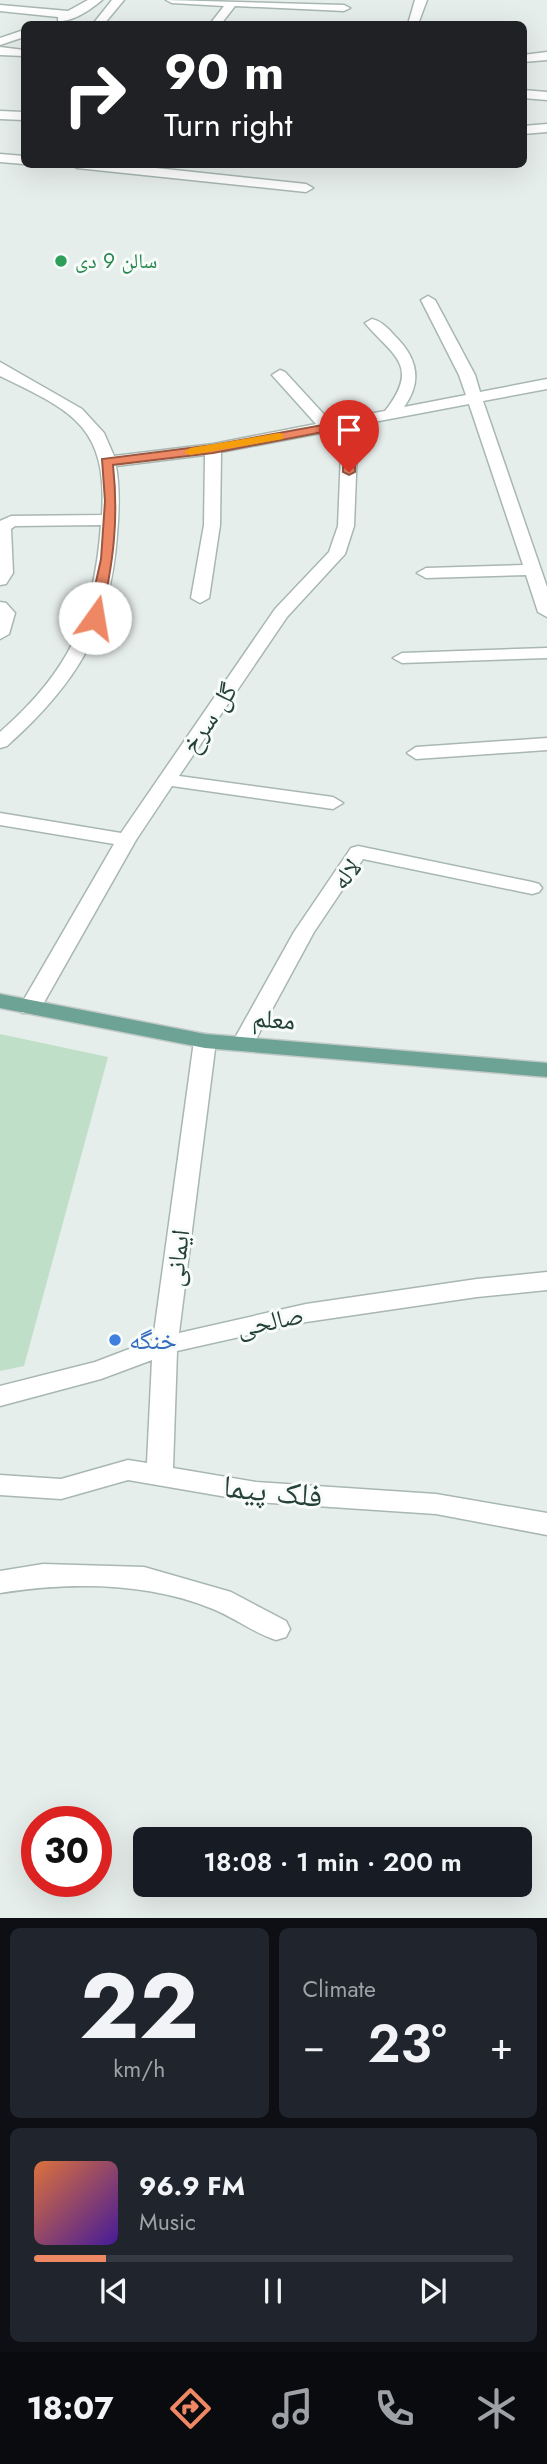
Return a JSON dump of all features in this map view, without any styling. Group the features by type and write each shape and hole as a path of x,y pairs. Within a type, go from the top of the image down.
{"main road":[{"name":"معلم","path":"0,1001 205,1041 547,1070"}],"street":[{"path":"78,0 95,1"},
{"path":"100,21 118,0"},
{"path":"172,0 346,4"},
{"path":"414,21 421,0"},
{"path":"56,21 74,15 95,1"},
{"path":"217,21 232,2"},
{"path":"333,21 346,4"},
{"path":"0,8 74,15"},
{"path":"0,42 21,34"},
{"path":"0,51 21,53"},
{"path":"527,58 547,56"},
{"path":"527,94 547,96"},
{"path":"0,115 21,116"},
{"path":"527,130 547,129"},
{"path":"0,158 21,160"},
{"path":"115,168 306,188"},
{"path":"428,300 467,375 547,612"},
{"path":"372,323 395,341 406,358 409,374 407,392 390,415"},
{"path":"0,366 4,372 61,400 97,434 107,462 111,501 108,559 95,618 62,678 17,728 0,742"},
{"path":"280,375 327,428"},
{"path":"107,462 213,449 547,384"},
{"name":"گل سرخ","path":"30,1008 125,840 281,613 337,554 346,526 350,423"},
{"path":"200,598 212,526 213,449"},
{"path":"0,580 4,573 3,527 11,521 110,520"},
{"path":"426,573 532,570"},
{"path":"0,634 3,610"},
{"path":"402,658 547,653"},
{"path":"416,753 547,744"},
{"path":"167,780 333,803"},
{"path":"0,819 125,840"},
{"name":"لاله","path":"242,1045 303,932 358,852 532,888"},
{"name":"ایمانی","path":"160,1476 165,1345 205,1041"},
{"name":"صالحی","path":"0,1396 102,1370 165,1345 306,1313 547,1280"},
{"name":"فلک پیما","path":"0,1485 61,1489 128,1470 256,1492 436,1504 547,1524"},
{"path":"0,1582 43,1575 144,1578 221,1600 276,1629"}],"green space":[{"path":"0,1034 108,1057 24,1366 0,1371"}],"slow traffic":[{"path":"190,452 279,437"}],"place":[{"name":"سالن 9 دی","path":"61,261"},
{"name":"خنگه","path":"115,1340"}],"route":[{"path":"95,618 108,559 111,501 107,462 213,449 350,423 349,472"}]}
